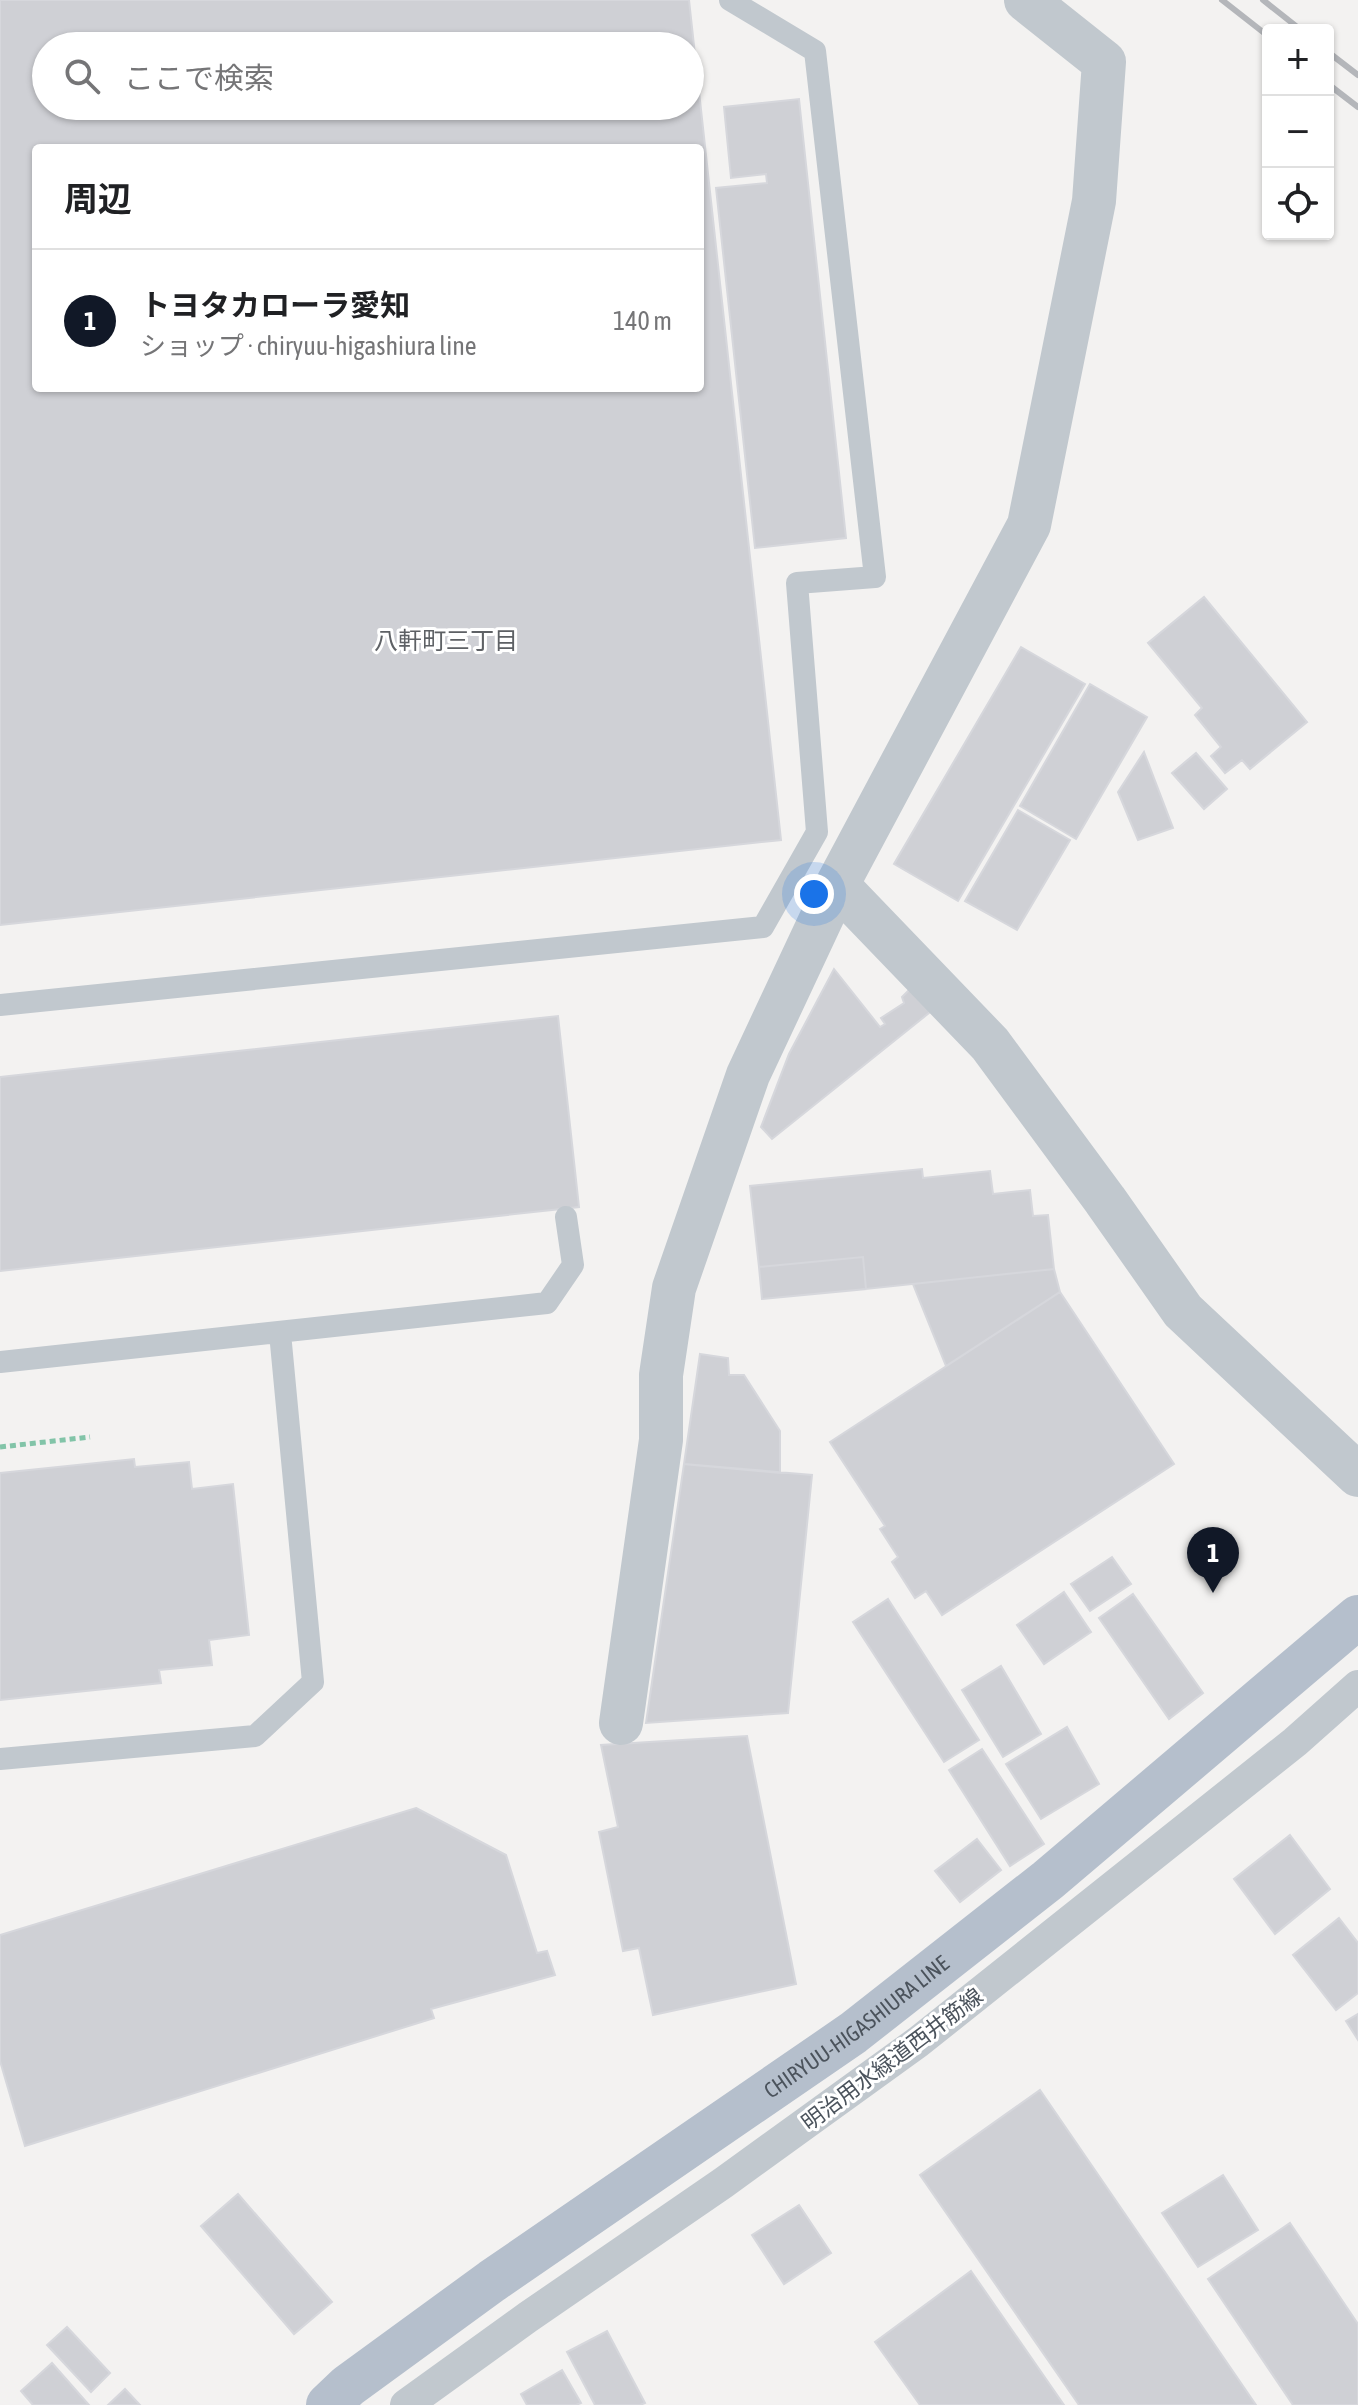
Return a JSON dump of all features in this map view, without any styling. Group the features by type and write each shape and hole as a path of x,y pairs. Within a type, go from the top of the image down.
{"main road":[{"name":"CHIRYUU-HIGASHIURA LINE","path":"328,2405 348,2386 492,2281 853,2033 1048,1880 1358,1617"}],"street":[{"path":"621,1723 661,1440 661,1375 674,1288 748,1075 837,885 1029,525 1094,201 1104,62 1026,0"},
{"path":"837,885 990,1044 1183,1311 1358,1475"},
{"name":"明治用水緑道西井筋線","path":"406,2405 918,2042 1295,1742 1358,1686"}],"lane":[{"path":"0,1005 763,927 817,832 797,583 875,577 815,51 730,0"},
{"path":"0,1362 547,1303 573,1265 566,1217"},
{"path":"0,1759 255,1736 313,1682 280,1333"}],"path":[{"path":"0,1447 90,1437"}],"building":[{"path":"0,0 689,0 693,32 32,32 32,120 702,120 781,840 0,925"},
{"path":"799,99 846,538 755,548 716,188 767,183 766,174 731,178 724,107"},
{"path":"1204,597 1307,722 1250,769 1242,760 1225,773 1211,756 1221,747 1195,715 1202,708 1148,643"},
{"path":"1021,647 1085,684 958,901 894,864"},
{"path":"1090,684 1147,717 1076,839 1020,806"},
{"path":"1144,752 1173,828 1138,840 1118,792"},
{"path":"1196,753 1227,789 1204,809 1172,773"},
{"path":"1018,810 1070,840 1017,930 965,901"},
{"path":"834,969 880,1027 885,1024 881,1018 904,1003 902,997 913,986 934,1009 772,1139 761,1127 789,1054"},
{"path":"558,1016 579,1207 0,1271 0,1077"},
{"path":"922,1169 923,1178 990,1171 993,1194 1030,1190 1033,1216 1048,1215 1054,1269 866,1289 863,1257 759,1267 750,1186"},
{"path":"863,1257 866,1289 762,1299 759,1267"},
{"path":"1054,1269 1060,1292 946,1366 913,1284"},
{"path":"1060,1292 1174,1464 942,1615 926,1591 915,1598 892,1562 898,1557 880,1529 885,1526 830,1442"},
{"path":"700,1354 728,1358 729,1375 744,1375 780,1431 780,1473 684,1464"},
{"path":"134,1459 135,1467 189,1462 192,1489 233,1484 249,1635 209,1640 212,1665 159,1670 161,1683 0,1700 0,1473"},
{"path":"684,1464 812,1475 788,1713 646,1723"},
{"path":"1112,1557 1131,1584 1090,1611 1071,1584"},
{"path":"1064,1592 1091,1632 1044,1664 1017,1625"},
{"path":"1133,1594 1203,1693 1169,1719 1099,1618"},
{"path":"888,1599 979,1740 944,1762 853,1622"},
{"path":"1001,1666 1041,1734 1003,1757 962,1690"},
{"path":"1067,1727 1099,1784 1041,1819 1006,1764"},
{"path":"747,1736 796,1984 653,2015 639,1948 623,1951 599,1832 618,1827 601,1745"},
{"path":"982,1749 1044,1844 1010,1866 949,1770"},
{"path":"416,1808 506,1855 537,1953 547,1951 555,1975 431,2009 434,2018 25,2146 0,2061 0,1935"},
{"path":"1290,1835 1330,1889 1275,1934 1234,1879"},
{"path":"977,1839 1001,1870 960,1902 935,1871"},
{"path":"1339,1918 1358,1943 1358,1993 1336,2010 1293,1955"},
{"path":"1358,2014 1358,2040 1346,2021"},
{"path":"1040,2090 1256,2405 1079,2405 920,2175"},
{"path":"1223,2175 1258,2230 1198,2267 1162,2213"},
{"path":"238,2194 332,2302 294,2334 201,2226"},
{"path":"799,2205 831,2253 784,2284 752,2235"},
{"path":"1290,2223 1358,2324 1358,2405 1293,2405 1208,2279"},
{"path":"971,2271 1064,2405 920,2405 875,2342"},
{"path":"67,2327 110,2373 91,2392 47,2345"},
{"path":"607,2331 645,2403 595,2405 567,2352"},
{"path":"52,2363 89,2405 33,2405 21,2391"},
{"path":"562,2370 581,2403 527,2405 521,2394"},
{"path":"125,2389 140,2405 108,2405"}],"railway":[{"path":"1222,0 1262,31"},
{"path":"1263,0 1293,24"},
{"path":"1334,57 1358,75"},
{"path":"1334,89 1358,107"}],"place":[{"name":"トヨタカローラ愛知","path":"1213,1593"}],"district":[{"name":"八軒町三丁目","path":"446,640"}]}
